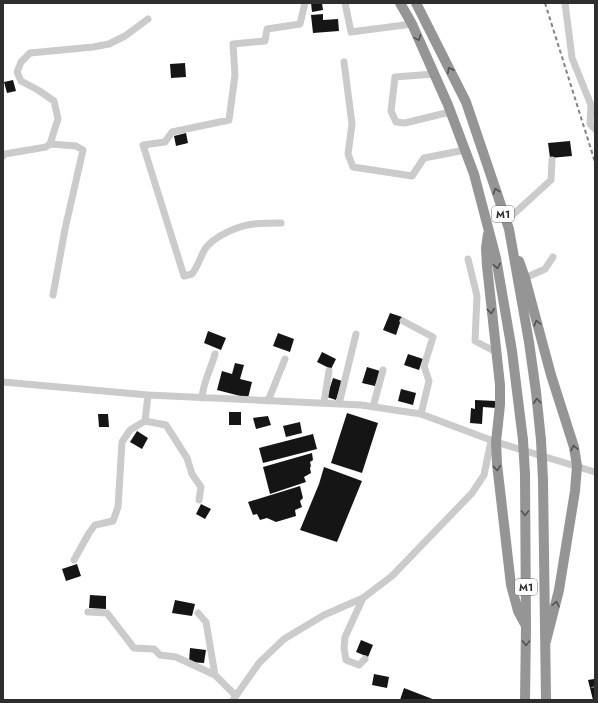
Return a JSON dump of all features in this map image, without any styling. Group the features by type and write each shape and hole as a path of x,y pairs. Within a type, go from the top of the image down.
{"highway":[{"name":"M1","path":"400,3 412,24 465,150 474,174 496,258 512,351 523,440 525,474 525,700"},
{"name":"M1","path":"416,3 466,102 507,225 529,342 541,440 543,480 546,700"},
{"path":"507,225 525,278 551,375 574,447 577,466 575,491 559,590 546,641"},
{"path":"489,230 486,257 500,395 493,441 498,471 511,585 518,611 526,626"}],"street":[{"path":"281,223 253,224 231,230 217,237 206,249 198,266 192,274 184,276 143,145 165,142 172,132 229,120 235,76 233,44 265,41 267,29 300,24 305,3"},
{"path":"345,3 351,32 412,24"},
{"path":"565,3 572,58 591,105 590,124 595,129"},
{"path":"50,144 58,119 54,101 38,90 21,82 17,72 21,62 30,53 109,44 126,36 148,19"},
{"path":"344,62 352,124 348,154 353,167 412,176 424,158 465,150"},
{"path":"434,74 395,77 390,111 396,122 405,123 450,112"},
{"path":"3,156 5,154 46,147 50,144 76,146 83,150 65,229 53,295"},
{"path":"507,225 550,180 552,160"},
{"path":"525,278 545,269 553,257"},
{"path":"468,259 477,296 475,341 496,352"},
{"path":"403,320 433,337 424,366 429,381 421,414"},
{"path":"339,404 356,334"},
{"path":"202,398 203,386 211,369 215,354"},
{"path":"268,401 285,359"},
{"path":"373,407 384,370"},
{"path":"324,403 329,371"},
{"path":"3,382 148,396 339,404 421,414 493,441 595,472"},
{"path":"145,421 148,396"},
{"path":"74,560 95,525 113,521 118,507 122,442 130,430 145,421 166,425 187,458 192,474 201,487 199,500"},
{"path":"88,612 107,613 134,648 154,649 160,655 176,657 215,675 235,698 260,663 284,639 324,615 363,598 392,576 472,493 484,475 493,441"},
{"path":"363,598 345,637 344,648 346,660 359,665 365,659"},
{"path":"198,613 206,622 215,675"}],"building":[{"path":"311,3 322,3 323,10 312,12"},
{"path":"323,14 323,20 338,19 339,31 313,33 311,15"},
{"path":"185,63 186,77 171,78 170,64"},
{"path":"13,80 16,91 7,93 4,82"},
{"path":"186,133 188,143 176,146 174,136"},
{"path":"570,141 572,156 550,158 548,143"},
{"path":"390,313 402,317 396,335 383,330"},
{"path":"208,331 226,338 221,350 204,343"},
{"path":"278,333 294,339 290,352 273,346"},
{"path":"322,352 336,359 331,369 317,362"},
{"path":"408,354 423,359 419,370 404,365"},
{"path":"235,363 244,365 240,379 252,382 248,398 217,390 222,371 232,374"},
{"path":"367,367 380,371 375,386 362,383"},
{"path":"333,378 342,381 336,400 327,397"},
{"path":"401,389 416,393 413,405 398,401"},
{"path":"475,400 496,401 496,408 483,407 482,424 470,423 471,408 475,409"},
{"path":"229,412 241,412 241,425 229,425"},
{"path":"347,413 378,423 362,473 331,463"},
{"path":"98,414 108,414 109,427 99,427"},
{"path":"268,416 271,425 256,429 253,418"},
{"path":"300,422 302,433 286,437 283,426"},
{"path":"137,431 148,438 142,449 130,442"},
{"path":"313,434 317,449 263,463 259,448"},
{"path":"312,453 313,460 310,462 311,473 304,477 306,482 270,494 263,467"},
{"path":"324,467 362,481 337,542 300,530 319,484"},
{"path":"300,486 303,498 300,501 302,507 295,510 296,516 276,522 267,518 260,520 257,514 253,515 248,502"},
{"path":"201,504 211,509 205,519 196,514"},
{"path":"77,564 81,576 66,581 62,569"},
{"path":"90,595 106,596 106,609 89,608"},
{"path":"175,600 195,604 192,616 172,613"},
{"path":"361,640 373,645 368,657 356,652"},
{"path":"190,648 206,650 204,663 189,662"},
{"path":"374,674 389,677 387,688 372,685"},
{"path":"594,679 595,686 590,688 588,680"},
{"path":"595,687 595,699 593,700 590,688"},
{"path":"404,688 435,700 400,700"}],"railway":[{"path":"545,3 595,162"}]}
